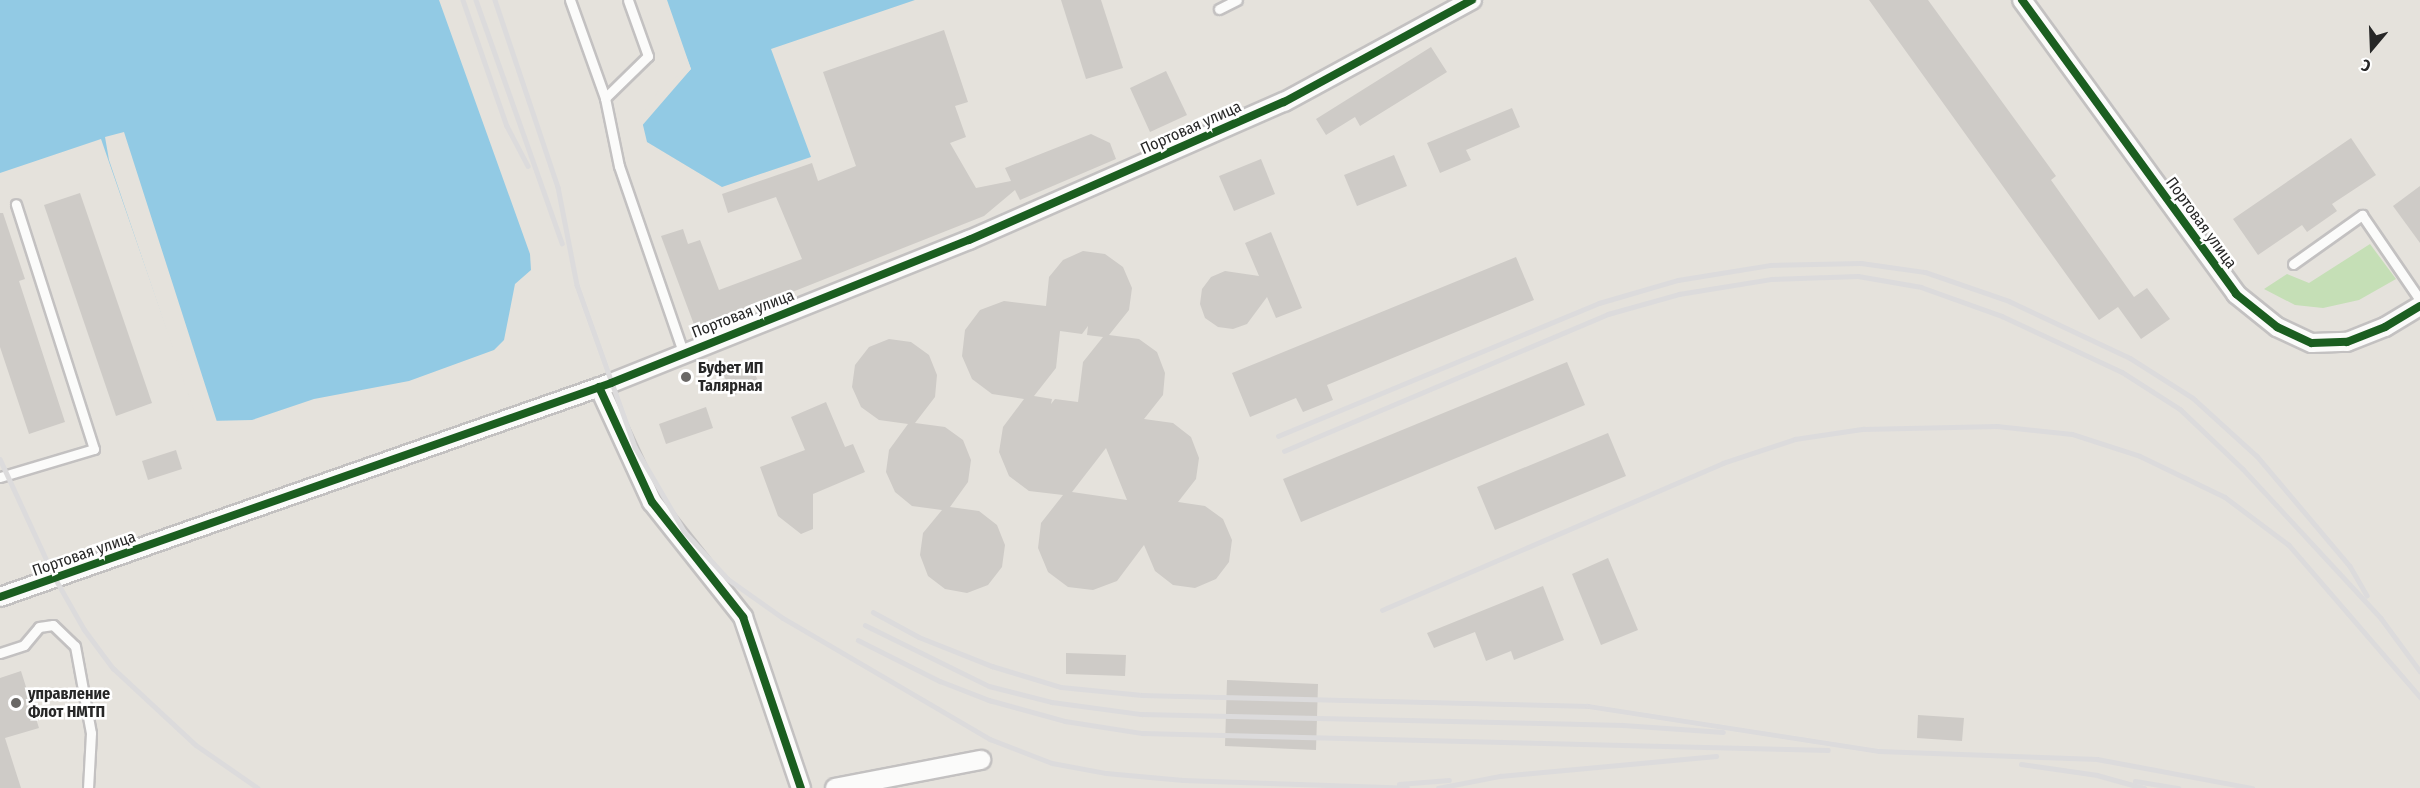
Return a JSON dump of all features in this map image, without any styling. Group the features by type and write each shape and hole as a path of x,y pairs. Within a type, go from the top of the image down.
{"street":[{"name":"Портовая улица","path":"0,597 599,387 969,240 1284,102 1472,0"},
{"name":"Портовая улица","path":"2022,0 2236,294 2277,327 2312,342 2347,342 2385,327 2420,306"},
{"path":"599,387 652,502 743,617 801,788"},
{"path":"835,788 981,759"}],"lane":[{"path":"570,0 605,98 620,166 683,352"},
{"path":"605,98 648,56 628,0"},
{"path":"1219,9 1237,0"},
{"path":"0,477 94,449 16,204"},
{"path":"2293,264 2362,215 2420,300"},
{"path":"0,653 24,645 39,627 53,625 75,646 91,734 88,788"}],"green space":[{"path":"2370,244 2396,279 2359,300 2323,308 2295,305 2264,289 2287,274 2309,283"}],"water":[{"path":"0,0 439,0 530,254 531,270 515,284 504,340 494,350 409,381 314,399 252,420 208,421 188,390 101,139 0,173"},
{"path":"667,0 915,0 771,49 811,157 722,187 647,142 642,121 691,69"}],"pier":[{"path":"664,0 691,69 640,128 639,119 659,90 688,68"},
{"path":"124,132 218,425 199,426 109,160 105,137"}],"building":[{"path":"1061,0 1101,0 1123,68 1086,79"},
{"path":"1869,0 1928,0 2056,176 2051,180 2134,297 2147,288 2170,319 2141,339 2118,307 2099,320"},
{"path":"944,30 968,102 955,106 966,137 950,143 976,188 1011,181 1005,168 1091,134 1110,143 1116,159 1020,200 1015,190 984,216 696,330 661,236 683,229 688,244 700,240 719,290 802,259 776,197 728,213 722,194 812,163 818,181 856,166 823,72"},
{"path":"1431,47 1447,72 1360,126 1355,117 1326,135 1316,119"},
{"path":"1166,71 1187,115 1150,132 1130,88"},
{"path":"1512,108 1520,127 1466,150 1471,160 1440,173 1427,143"},
{"path":"2351,138 2376,175 2332,204 2337,211 2307,232 2302,225 2258,255 2233,219"},
{"path":"1394,155 1407,186 1357,206 1344,175"},
{"path":"1261,159 1275,194 1234,211 1219,176"},
{"path":"2420,186 2420,243 2393,206"},
{"path":"80,193 152,403 116,416 44,205"},
{"path":"0,213 3,213 25,279 19,281 65,422 29,434 0,347"},
{"path":"1271,232 1302,308 1276,318 1267,297 1247,324 1233,329 1218,327 1205,318 1200,304 1202,289 1211,277 1225,271 1259,276 1245,243"},
{"path":"1083,251 1105,254 1123,267 1132,288 1129,310 1109,335 1139,339 1157,352 1165,373 1163,395 1144,419 1173,423 1191,437 1199,458 1196,479 1178,502 1205,506 1223,519 1232,540 1229,562 1216,579 1195,588 1173,585 1155,571 1144,545 1117,581 1093,590 1068,587 1048,572 1038,548 1041,523 1063,495 1029,491 1009,476 999,452 1003,427 1024,399 992,394 972,379 962,356 965,330 980,310 1004,301 1046,306 1049,277 1063,260","holes":["1088,326 1087,335 1103,337 1083,362 1078,402 1055,399 1051,404 1052,399 1034,396 1056,368 1060,331 1082,334","1106,448 1127,500 1072,492"]},
{"path":"1516,257 1534,300 1327,385 1333,400 1303,412 1296,398 1250,417 1232,373"},
{"path":"889,339 911,342 929,355 937,375 935,397 915,423 945,427 963,440 971,460 968,482 950,507 979,511 997,525 1005,545 1002,567 988,585 967,593 945,589 928,576 920,555 923,533 942,510 912,506 895,492 886,472 889,450 908,424 879,420 861,407 852,387 855,365 869,347"},
{"path":"749,359 760,386 732,396 722,370"},
{"path":"1567,362 1585,405 1301,522 1283,479"},
{"path":"826,402 845,447 853,444 865,472 813,494 813,529 801,534 778,516 760,467 805,450 791,417"},
{"path":"706,407 713,428 666,444 659,424"},
{"path":"1608,433 1626,476 1495,530 1477,487"},
{"path":"176,450 182,469 148,480 142,461"},
{"path":"1608,558 1638,630 1601,645 1572,574"},
{"path":"1543,586 1564,640 1514,660 1511,651 1486,661 1475,632 1434,648 1427,633"},
{"path":"1066,653 1126,655 1125,676 1066,674"},
{"name":"управление Флот НМТП","path":"21,671 39,728 5,738 21,788 0,788 0,678"},
{"path":"1227,680 1318,684 1316,750 1225,746"},
{"path":"1918,715 1964,718 1962,741 1917,738"}],"railway":[{"path":"463,0 507,126 528,166"},
{"path":"476,0 562,243"},
{"path":"495,0 558,187 577,285 635,447 684,531 728,579 783,618 990,739 1052,763 1106,773 1183,780 1407,788"},
{"path":"1278,436 1599,303 1678,280 1771,265 1861,263 1925,272 2009,301 2130,358 2193,398 2257,456 2350,566 2367,595"},
{"path":"1284,451 1608,314 1679,294 1772,279 1858,276 1921,287 2002,316 2122,372 2180,409 2243,469 2381,618 2420,671"},
{"path":"1382,610 1723,463 1795,439 1863,429 1997,426 2072,434 2140,456 2225,497 2289,545 2420,697"},
{"path":"0,459 55,578 84,629 113,668 196,745 258,788"},
{"path":"873,612 919,637 992,666 1061,687 1142,695 1588,706 1879,751 2097,759 2252,788"},
{"path":"865,625 989,686 1052,702 1141,714 1623,725 1723,732"},
{"path":"858,640 940,681 989,700 1065,721 1142,733 1828,750"},
{"path":"1438,788 1500,776 1716,756"},
{"path":"2021,764 2097,775 2144,788"},
{"path":"1399,784 1449,780"},
{"path":"2135,781 2178,788"}],"cycle path":[{"path":"0,597 611,383 969,240 1284,102 1472,0"},
{"path":"2022,0 2236,294 2277,327 2312,343 2347,342 2385,327 2420,306"},
{"path":"599,387 652,502 743,617 801,788"}],"place":[{"name":"Буфет ИП Талярная","path":"686,377"},
{"name":"управление Флот НМТП","path":"16,703"}]}
